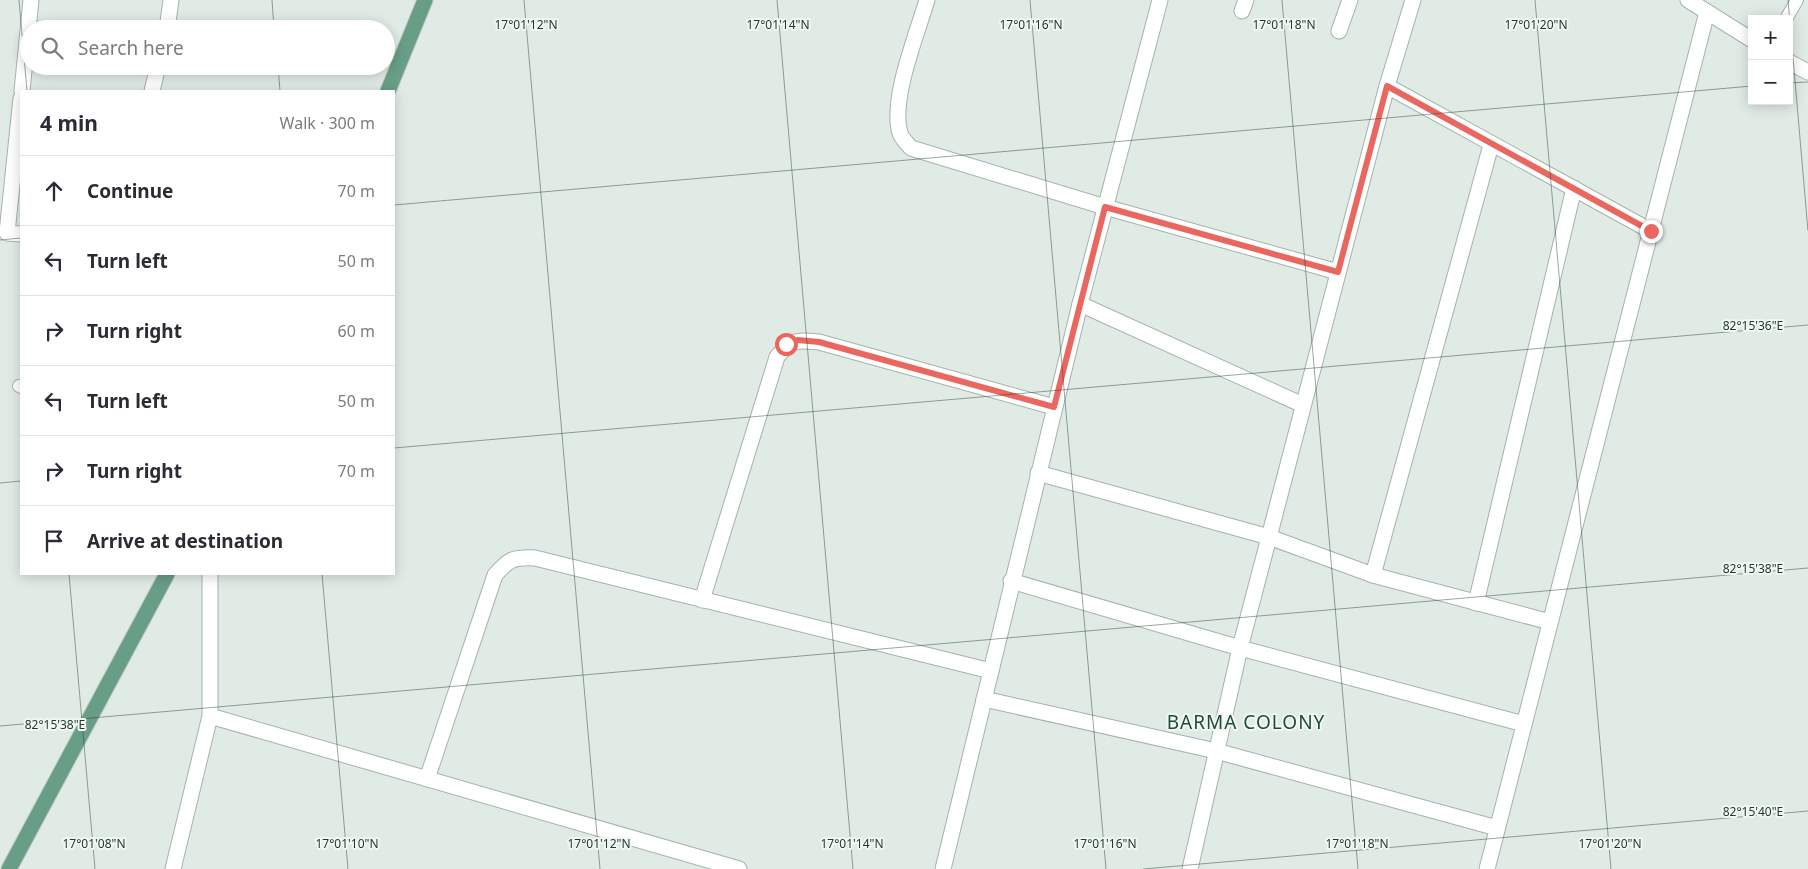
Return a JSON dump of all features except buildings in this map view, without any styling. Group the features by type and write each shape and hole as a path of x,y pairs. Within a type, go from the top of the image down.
{"main road":[{"path":"395,74 425,0"},
{"path":"388,90 395,75"},
{"path":"9,869 166,575"}],"street":[{"path":"30,20 32,0"},
{"path":"168,20 170,0"},
{"path":"927,0 899,97 897,117 900,135 911,148 1105,207 1338,272"},
{"path":"943,869 1054,407 1160,0"},
{"path":"1339,31 1350,0"},
{"path":"1190,869 1240,648 1387,86 1413,0"},
{"path":"1688,0 1748,37"},
{"path":"1487,869 1708,12"},
{"path":"1793,64 1808,72"},
{"path":"22,90 24,75"},
{"path":"152,90 156,75"},
{"path":"1387,86 1491,145 1651,231"},
{"path":"20,108 7,233 20,234"},
{"path":"1373,575 1491,145"},
{"path":"1476,603 1574,188"},
{"path":"1080,304 1304,405"},
{"path":"702,600 777,357 786,344 798,340 819,342 1054,407"},
{"path":"1038,472 1269,537 1373,575 1550,622"},
{"path":"427,779 495,575 506,562 516,558 535,558 991,671"},
{"path":"173,869 210,716 210,575"},
{"path":"1011,581 1240,648 1524,724"},
{"path":"984,699 1216,751 1497,828"},
{"path":"210,716 739,869"}],"lane":[{"path":"1788,15 1797,0"}],"district":[{"name":"BARMA COLONY","path":"1246,722"}],"route":[{"path":"786,344 798,340 819,342 1054,407 1105,207 1338,272 1387,86 1491,145 1651,231"}]}
